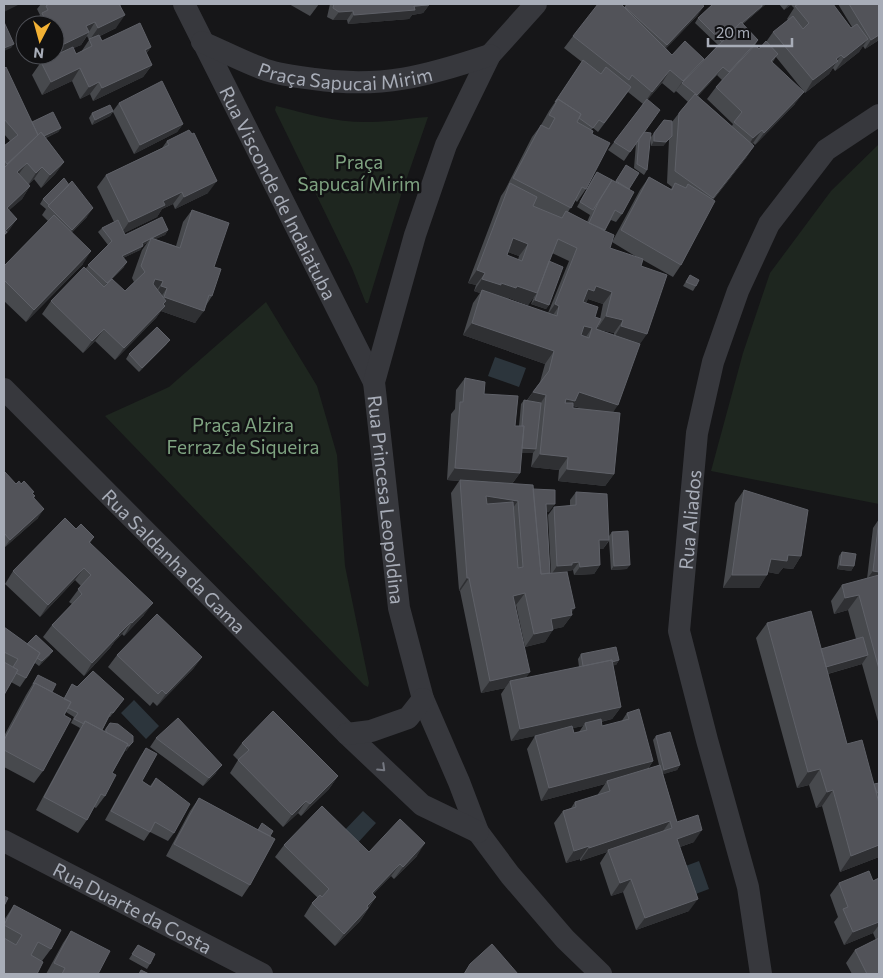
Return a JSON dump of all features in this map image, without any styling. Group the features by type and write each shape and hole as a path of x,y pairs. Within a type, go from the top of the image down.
{"street":[{"name":"Rua Visconde de Indaiatuba","path":"184,4 374,382"},
{"name":"Rua Princesa Leopoldina","path":"536,4 490,55 446,145 416,235 374,382 399,608 423,699 459,782 478,832 510,875 559,932 601,974"},
{"name":"Praça Sapucai Mirim","path":"202,42 267,70 301,78 339,83 376,83 404,80 442,71 490,55"},
{"name":"Rua Aliados","path":"760,974 748,888 679,631 697,433 712,362 738,291 770,224 826,150 879,115"},
{"name":"Rua Saldanha da Gama","path":"4,389 347,734 422,805 478,832"},
{"path":"347,734 371,731 408,718 423,699"},
{"name":"Rua Duarte da Costa","path":"4,841 262,974"}],"green space":[{"name":"Praça Sapucaí Mirim","path":"276,106 323,117 359,122 428,117 401,195 368,303 365,301 352,268 275,110"},
{"path":"879,144 879,504 711,471 743,353 770,273 831,191"},
{"name":"Praça Alzira Ferraz de Siqueira","path":"266,302 317,386 337,455 345,566 369,683 368,687 105,416 169,387"}],"shaded area":[{"path":"495,357 526,368 519,387 488,376"},
{"path":"134,700 159,726 146,739 121,713"},
{"path":"363,811 376,823 354,847 341,834"},
{"path":"699,861 709,889 693,895 683,867"}],"building":[{"path":"49,4 119,4 125,15 98,28 95,22 86,26 89,32 65,44 65,15 43,15 42,13 48,10 46,6"},
{"path":"334,4 429,5 414,6 415,10 354,15 353,11 339,12 333,8"},
{"path":"598,4 621,4 672,55 685,41 704,59 683,81 670,70 652,92 632,75 629,80 573,36"},
{"path":"627,4 701,4 704,6 667,45 625,7"},
{"path":"713,4 761,4 762,6 741,22 722,42 698,18"},
{"path":"799,4 833,4 851,28 857,24 868,39 844,58 841,55 836,59 838,61 813,80 773,32 793,16 803,29 809,23 795,6"},
{"path":"849,4 879,4 879,35 871,40"},
{"path":"4,22 14,44 4,48"},
{"path":"741,22 758,40 729,72 723,67 697,95 682,83"},
{"path":"140,23 151,47 145,50 152,65 102,88 99,82 89,87 80,68 51,82 42,65 65,65 65,51 73,47 76,54 92,46 89,39 99,35 102,41"},
{"path":"766,41 778,54 771,61 804,92 764,133 762,130 753,138 734,122 742,112 716,87 755,45 759,49"},
{"path":"583,60 601,74 606,67 631,87 604,123 599,120 593,128 579,118 581,114 558,99 555,102"},
{"path":"6,67 38,135 7,164 4,160 4,146 18,135 4,119 4,69"},
{"path":"162,81 183,124 140,145 119,103"},
{"path":"695,94 754,146 713,198 675,171 679,113"},
{"path":"558,99 581,114 577,122 593,131 592,134 610,143 586,189 582,187 571,208 513,178 541,125 549,129 555,118 549,115"},
{"path":"647,99 660,110 630,152 614,142"},
{"path":"110,105 113,111 95,120 92,113"},
{"path":"53,112 61,128 44,136 41,132 38,135 32,122"},
{"path":"664,120 672,121 672,136 666,142 654,141 654,133"},
{"path":"189,130 192,134 194,133 217,181 184,197 182,192 163,201 165,205 129,222 106,175 169,145 167,141"},
{"path":"41,132 64,162 50,175 42,167 36,173 27,163 17,172 30,186 7,208 17,219 5,231 7,232 4,235 4,168"},
{"path":"644,132 651,133 647,170 637,164 639,139"},
{"path":"626,165 639,173 629,189 616,181"},
{"path":"597,172 612,180 593,210 580,202"},
{"path":"649,177 672,190 675,183 686,188 688,184 715,201 681,265 621,230"},
{"path":"64,178 69,185 49,205 43,199"},
{"path":"612,180 634,192 622,214 615,210 605,230 589,223"},
{"path":"72,181 93,208 72,230 48,206"},
{"path":"510,183 537,197 533,206 562,218 566,211 614,235 610,248 643,259 641,266 667,275 647,334 621,326 623,320 606,316 612,292 596,286 594,291 588,289 583,302 598,307 595,317 601,319 596,329 640,344 618,405 579,392 575,401 566,399 565,403 573,403 573,408 620,413 614,474 567,469 568,457 540,454 546,395 533,392 549,371 554,351 472,323 482,290 557,316 559,306 555,304 577,248 558,239 537,293 517,286 516,288 501,283 501,285 482,279 485,273 477,270","holes":["513,238 528,244 522,261 507,255","584,326 592,328 589,338 581,335"]},
{"path":"192,210 229,223 214,267 221,269 212,296 209,295 204,311 164,297 167,288 161,286 163,281 155,279 153,284 166,301 163,304 165,306 124,348 104,329 92,341 51,301 84,267 104,287 112,279 125,291 145,272 141,266 151,238 180,248"},
{"path":"54,215 91,251 34,310 4,280 4,266"},
{"path":"162,217 168,230 142,243 143,246 122,256 127,262 107,283 88,265 112,241 102,228 118,220 125,235"},
{"path":"549,261 563,267 549,305 535,300"},
{"path":"690,275 699,280 696,286 686,282"},
{"path":"157,327 170,340 142,368 129,354"},
{"path":"465,378 485,382 484,394 518,396 515,426 524,426 520,473 455,468 460,402 463,402"},
{"path":"524,400 541,403 536,449 522,448"},
{"path":"5,472 16,484 19,481 21,484 24,481 34,492 32,493 35,496 33,497 44,509 10,540 4,533"},
{"path":"460,480 533,485 541,574 567,572 575,608 571,609 572,615 551,619 553,630 534,634 525,593 513,596 530,672 490,681 469,578 467,578","holes":["486,496 518,501 523,567 518,568 513,502 487,504"]},
{"path":"533,489 555,490 555,504 546,504 550,573 541,574"},
{"path":"744,490 808,510 801,556 788,555 787,561 771,559 767,575 732,575"},
{"path":"576,492 607,494 609,540 599,540 600,565 580,567 579,562 572,563 572,565 557,566 554,507 576,505"},
{"path":"65,518 76,529 81,524 94,537 89,542 153,603 131,622 92,663 52,625 82,594 78,589 91,575 84,568 48,605 13,571"},
{"path":"879,519 879,572 873,571"},
{"path":"628,531 630,565 614,566 612,532"},
{"path":"842,552 856,554 854,566 840,565"},
{"path":"879,575 879,669 859,595 845,598 842,585"},
{"path":"811,611 847,744 862,740 879,803 879,845 851,856 833,790 827,792 820,769 808,772 767,623"},
{"path":"157,614 202,657 166,694 162,690 158,694 117,655"},
{"path":"4,627 40,653 26,678 16,673 18,670 13,667 18,659 4,652"},
{"path":"36,635 53,651 42,661 37,658 40,653 27,644"},
{"path":"863,637 868,655 826,667 821,649"},
{"path":"616,647 619,660 583,666 581,654"},
{"path":"612,660 621,707 520,729 510,681"},
{"path":"4,662 18,670 4,695"},
{"path":"93,671 124,699 113,713 111,712 102,730 85,721 84,724 74,719 78,713 68,708 71,702 64,699 72,684 77,687"},
{"path":"38,675 56,684 52,692 35,683 33,684"},
{"path":"35,683 71,702 64,715 71,719 43,771 4,750 4,740"},
{"path":"639,709 653,761 549,788 535,736 572,726 574,733 587,730 585,723 601,719 602,726 629,719 627,713"},
{"path":"273,711 338,776 310,804 306,801 292,815 238,760 249,750 242,743"},
{"path":"178,718 222,765 209,778 156,738"},
{"path":"85,721 128,744 112,773 116,775 105,796 101,794 87,820 44,797"},
{"path":"110,723 118,724 133,736 133,742 129,746 106,732"},
{"path":"670,732 680,765 664,770 656,736"},
{"path":"146,748 157,754 142,781 151,787 156,778 190,804 174,833 155,822 150,832 111,811"},
{"path":"660,765 677,822 698,815 702,830 677,839 698,899 645,918 631,879 620,883 608,850 672,828 670,821 589,848 589,846 574,851 563,811 576,807 575,802 610,791 607,781"},
{"path":"879,783 879,792 877,793 874,784"},
{"path":"199,798 275,839 250,885 174,844"},
{"path":"322,806 369,852 400,819 425,843 403,867 400,864 372,893 376,897 344,934 312,903 320,895 322,897 329,889 284,845"},
{"path":"262,823 273,831 270,836 258,830"},
{"path":"869,871 873,881 879,878 879,922 853,932 843,909 848,907 839,883"},
{"path":"4,896 8,898 4,906"},
{"path":"14,905 61,930 51,949 38,942 31,955 43,962 37,974 4,974 4,938 16,945 22,935 4,925"},
{"path":"71,931 110,951 98,974 62,974 65,968 54,963"},
{"path":"879,938 879,974 867,974 855,950"},
{"path":"492,944 518,974 464,974 470,964"},
{"path":"138,945 155,954 150,964 132,954"},
{"path":"141,970 149,974 139,974"}]}
